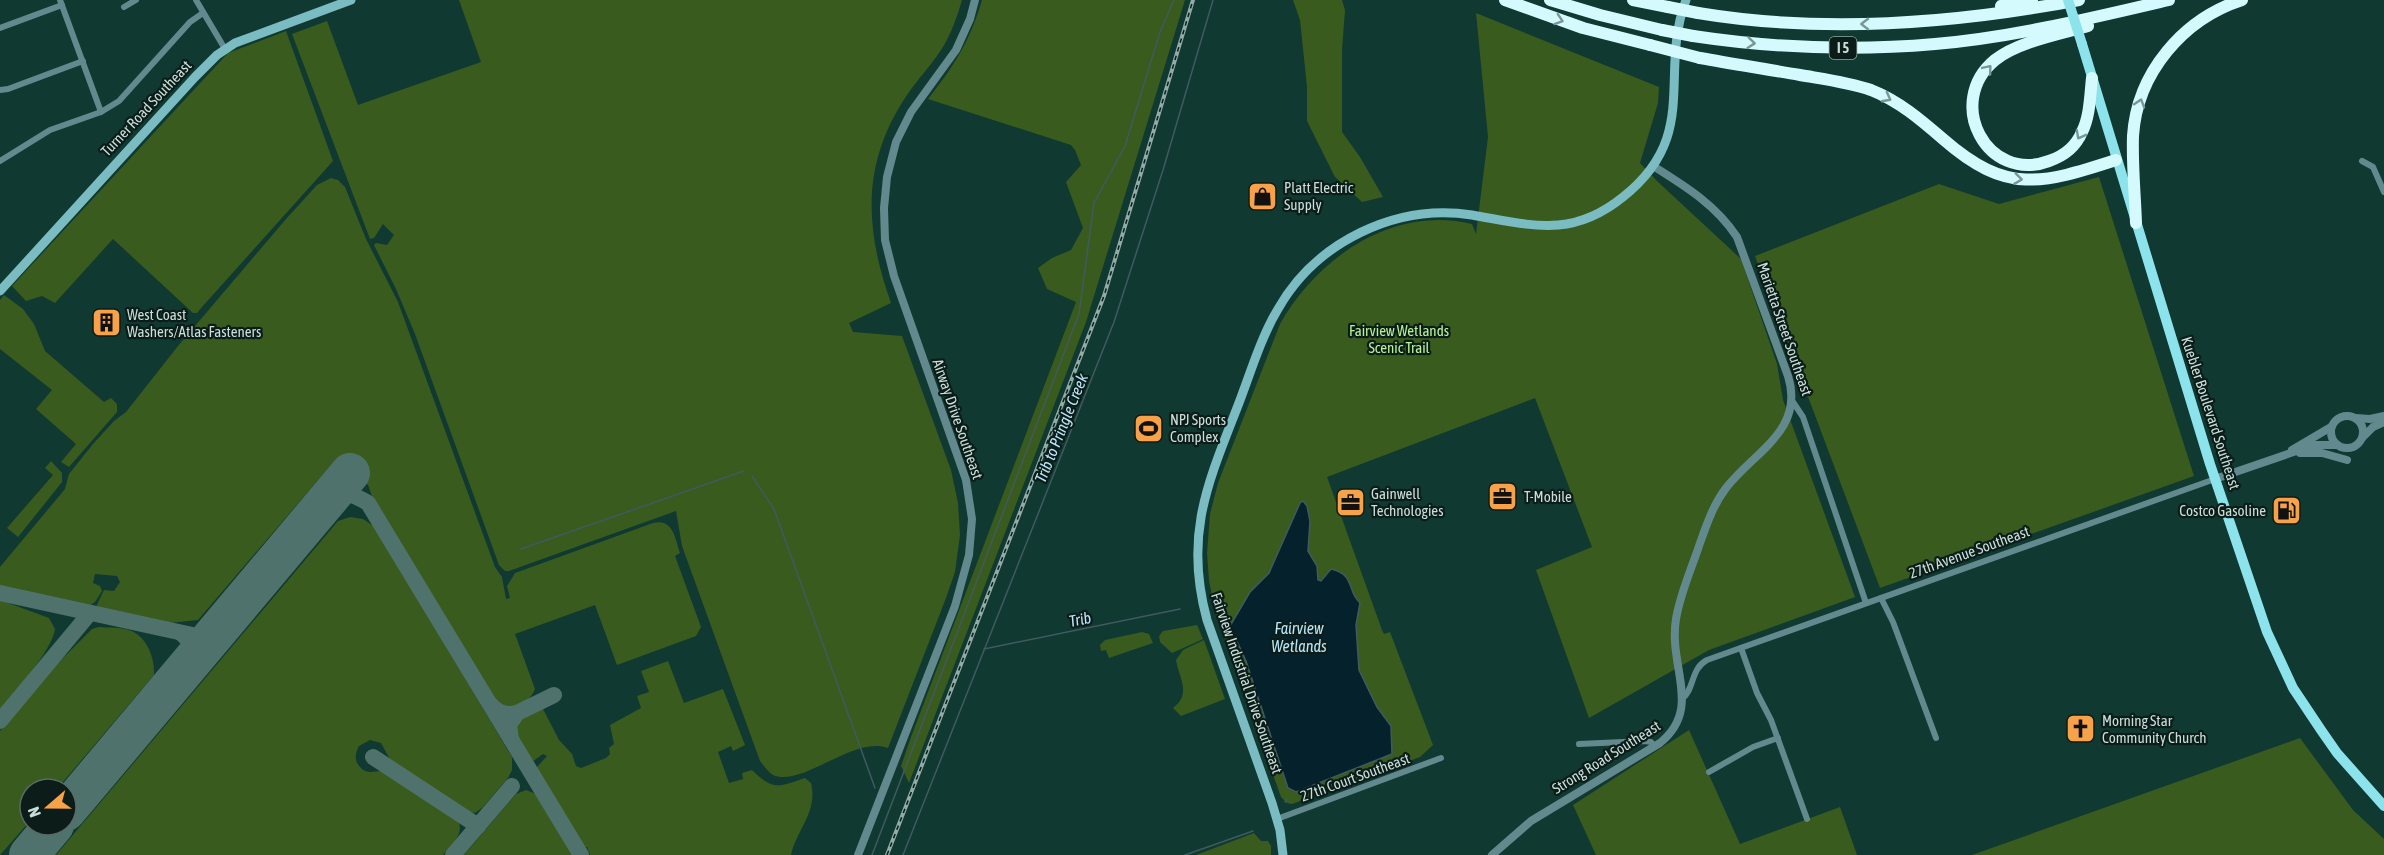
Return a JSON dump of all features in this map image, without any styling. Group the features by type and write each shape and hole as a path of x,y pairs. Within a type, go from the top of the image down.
{"highway":[{"name":"I 5","path":"1504,0 1583,28 1700,58 1833,80 1869,90 1908,111 1965,157 1990,172 2007,177 2033,180 2055,178 2116,160"},
{"name":"I 5","path":"1550,0 1600,15 1693,36 1799,47 1904,47 1992,37 2169,0"},
{"name":"I 5","path":"1633,0 1698,13 1782,23 1877,24 1984,17 2079,0"},
{"path":"1923,21 2032,0"},
{"path":"2136,224 2133,134 2137,111 2148,81 2165,53 2195,23 2226,5 2242,0"},
{"path":"2092,78 2088,116 2083,131 2068,152 2056,159 2029,165 2015,163 1991,150 1978,132 1972,105 1974,91 1978,80 1994,61 2012,50 2108,21 2130,9"}],"main road":[{"name":"Turner Road Southeast","path":"0,290 195,77 225,49 260,33 351,0"},
{"name":"Fairview Industrial Drive Southeast","path":"1283,855 1277,819 1207,620 1201,596 1197,557 1200,515 1208,481 1277,309 1300,278 1319,259 1346,240 1380,224 1411,216 1447,213 1530,226 1566,224 1587,218 1613,204 1635,187 1653,166 1669,133 1674,111 1676,39 1686,0"},
{"name":"Kuebler Boulevard Southeast","path":"2068,0 2255,600 2285,673 2337,753 2384,806"}],"street":[{"path":"124,7 136,0"},
{"path":"196,0 225,49"},
{"name":"Airway Drive Southeast","path":"858,855 955,606 966,575 970,548 972,519 966,480 894,276 887,249 884,219 885,187 896,142 915,106 956,50 970,19 975,0"},
{"path":"0,28 61,3 101,112"},
{"path":"0,161 50,130 101,112 119,101 190,22 203,13"},
{"path":"0,90 83,61"},
{"path":"2362,161 2373,167 2384,192"},
{"name":"Marietta Street Southeast","path":"1653,166 1706,201 1737,237 1788,376 1793,402 1803,417 1866,603"},
{"name":"Strong Road Southeast","path":"1492,855 1531,820 1654,746 1676,727 1681,716 1682,699 1674,646 1675,620 1711,512 1730,483 1784,427 1793,402"},
{"path":"2384,416 2370,419 2341,416 2331,427 2331,437 2337,445 2350,448 2373,427 2384,422"},
{"path":"2356,418 2362,426 2361,439"},
{"name":"27th Avenue Southeast","path":"2286,454 2331,427"},
{"name":"27th Avenue Southeast","path":"1682,699 1686,696 1694,672 1701,663 2286,454 2314,445 2337,445"},
{"path":"2286,454 2322,453 2347,460"},
{"path":"1881,598 1893,622 1936,738"},
{"path":"1741,648 1756,693 1771,720 1807,819"},
{"path":"1709,772 1753,747 1778,738"},
{"path":"1579,744 1645,741 1651,742 1654,746"},
{"name":"27th Court Southeast","path":"1277,819 1441,759"}],"green space":[{"path":"459,0 962,0 945,44 909,92 891,123 874,173 872,224 882,276 891,303 849,323 853,332 902,336 951,470 958,503 960,535 955,572 888,748 874,746 860,749 813,769 785,777 773,775 768,771 760,761 682,546 676,511 509,571 505,571 499,565 415,334 374,245 376,243 387,245 394,235 383,224 374,238 370,239 292,34 327,21 358,105 481,62"},
{"path":"982,0 1185,0 1086,322 909,783 901,766 911,737 1076,302 1047,289 1038,268 1052,258 1071,250 1083,228 1066,182 1081,165 1071,145 928,99 960,52"},
{"path":"1293,0 1342,0 1345,10 1342,50 1342,132 1360,157 1383,197 1362,202 1335,177 1307,121 1307,87 1300,20"},
{"name":"Fairview Wetlands Scenic Trail","path":"1476,13 1659,87 1658,103 1640,163 1741,259 1777,364 1783,400 1855,597 1709,650 1589,718 1536,570 1592,547 1535,398 1327,477 1382,630 1384,634 1390,632 1433,745 1420,757 1292,804 1287,803 1281,797 1216,614 1209,581 1207,553 1210,514 1218,483 1280,324 1314,278 1336,258 1360,242 1386,230 1414,222 1443,220 1472,224 1476,234 1488,137"},
{"path":"286,31 333,161 197,313 193,313 113,239 55,303 42,296 26,301 12,286 228,53"},
{"path":"2099,177 2194,476 1880,588 1755,256 1939,184 1999,204"},
{"path":"331,178 338,180 345,187 366,239 398,302 495,567 502,577 506,599 510,598 507,586 515,573 660,522 665,523 672,530 680,553 675,556 701,627 696,636 617,665 595,605 515,634 535,689 528,699 518,706 500,705 495,701 372,496 368,485 336,459 198,620 169,623 96,607 104,590 114,591 120,582 117,576 95,574 93,583 100,586 102,591 95,602 89,606 0,586 0,567 65,489 69,474 93,444 114,421 126,412 178,346 286,219 317,185"},
{"path":"4,295 23,309 34,324 45,351 104,402 111,398 117,404 117,412 69,467 61,462 76,444 36,409 52,390 0,349 0,300"},
{"path":"51,461 62,473 62,482 18,537 7,528 53,475 45,468"},
{"path":"350,517 363,519 375,527 512,757 512,770 508,778 475,813 464,811 392,763 381,743 370,740 359,746 356,760 363,770 383,771 394,775 457,819 459,834 450,847 443,855 56,855 71,837 78,837 78,829 338,521"},
{"path":"0,600 49,618 55,629 40,659 0,709"},
{"path":"1197,625 1203,639 1199,641 1172,653 1160,642 1159,636 1163,631"},
{"path":"99,627 126,629 141,637 149,648 154,675 67,777 18,777 18,835 0,855 0,731 55,666 92,629"},
{"path":"1142,632 1149,634 1153,643 1109,658 1106,650 1101,651 1100,645 1105,640"},
{"path":"1204,640 1225,699 1181,716 1173,708 1179,703 1183,691 1176,660 1183,650"},
{"path":"668,661 684,703 723,689 745,745 733,751 731,746 718,752 729,783 743,779 742,773 752,770 771,784 782,785 805,778 811,783 812,803 791,855 590,855 587,847 583,847 536,768 547,756 543,754 532,762 518,736 518,724 530,713 542,707 559,740 572,754 576,766 581,768 606,758 610,754 609,748 614,744 610,725 641,708 637,696 649,692 641,671"},
{"path":"1689,730 1740,844 1840,807 1857,855 1596,855 1573,805"},
{"path":"2300,738 2353,810 2384,839 2384,855 1972,855"},
{"path":"526,790 536,794 572,855 464,855 516,794"},
{"path":"1254,833 1261,841 1268,841 1271,846 1271,855 1196,855"}],"water":[{"name":"Fairview Wetlands","path":"1303,501 1307,506 1310,521 1308,551 1317,566 1318,580 1321,581 1331,569 1339,572 1347,579 1360,603 1356,625 1359,670 1377,707 1391,726 1392,754 1296,792 1288,788 1246,661 1230,626 1250,592 1269,573 1300,503"}],"waterway":[{"path":"872,855 1079,314 1094,203 1125,146 1160,32 1174,0"},
{"name":"Trib to Pringle Creek","path":"903,855 1114,322 1163,170 1213,0"},
{"path":"521,549 744,471"},
{"path":"752,476 774,509 875,788"},
{"name":"Trib","path":"984,649 1180,609"},
{"name":"Trib","path":"1185,855 1253,831"}],"taxiway":[{"path":"328,499 348,494 368,503 581,855"},
{"path":"0,593 197,636 210,635 218,630"},
{"path":"0,721 90,613"},
{"path":"181,633 191,647 189,665"},
{"path":"517,713 554,695"},
{"path":"491,705 502,713 517,713 509,725 511,739"},
{"path":"373,757 478,826"},
{"path":"453,855 512,786"}],"runway":[{"path":"78,797 350,473"},
{"path":"29,855 44,837"}],"railway":[{"path":"887,855 1104,296 1193,0"}],"place":[{"name":"Platt Electric Supply","path":"1263,196"},
{"name":"West Coast Washers/Atlas Fasteners","path":"106,323"},
{"name":"NPJ Sports Complex","path":"1149,428"},
{"name":"T-Mobile","path":"1503,496"},
{"name":"Gainwell Technologies","path":"1350,502"},
{"name":"Costco Gasoline","path":"2287,510"},
{"name":"Morning Star Community Church","path":"2081,729"}]}
